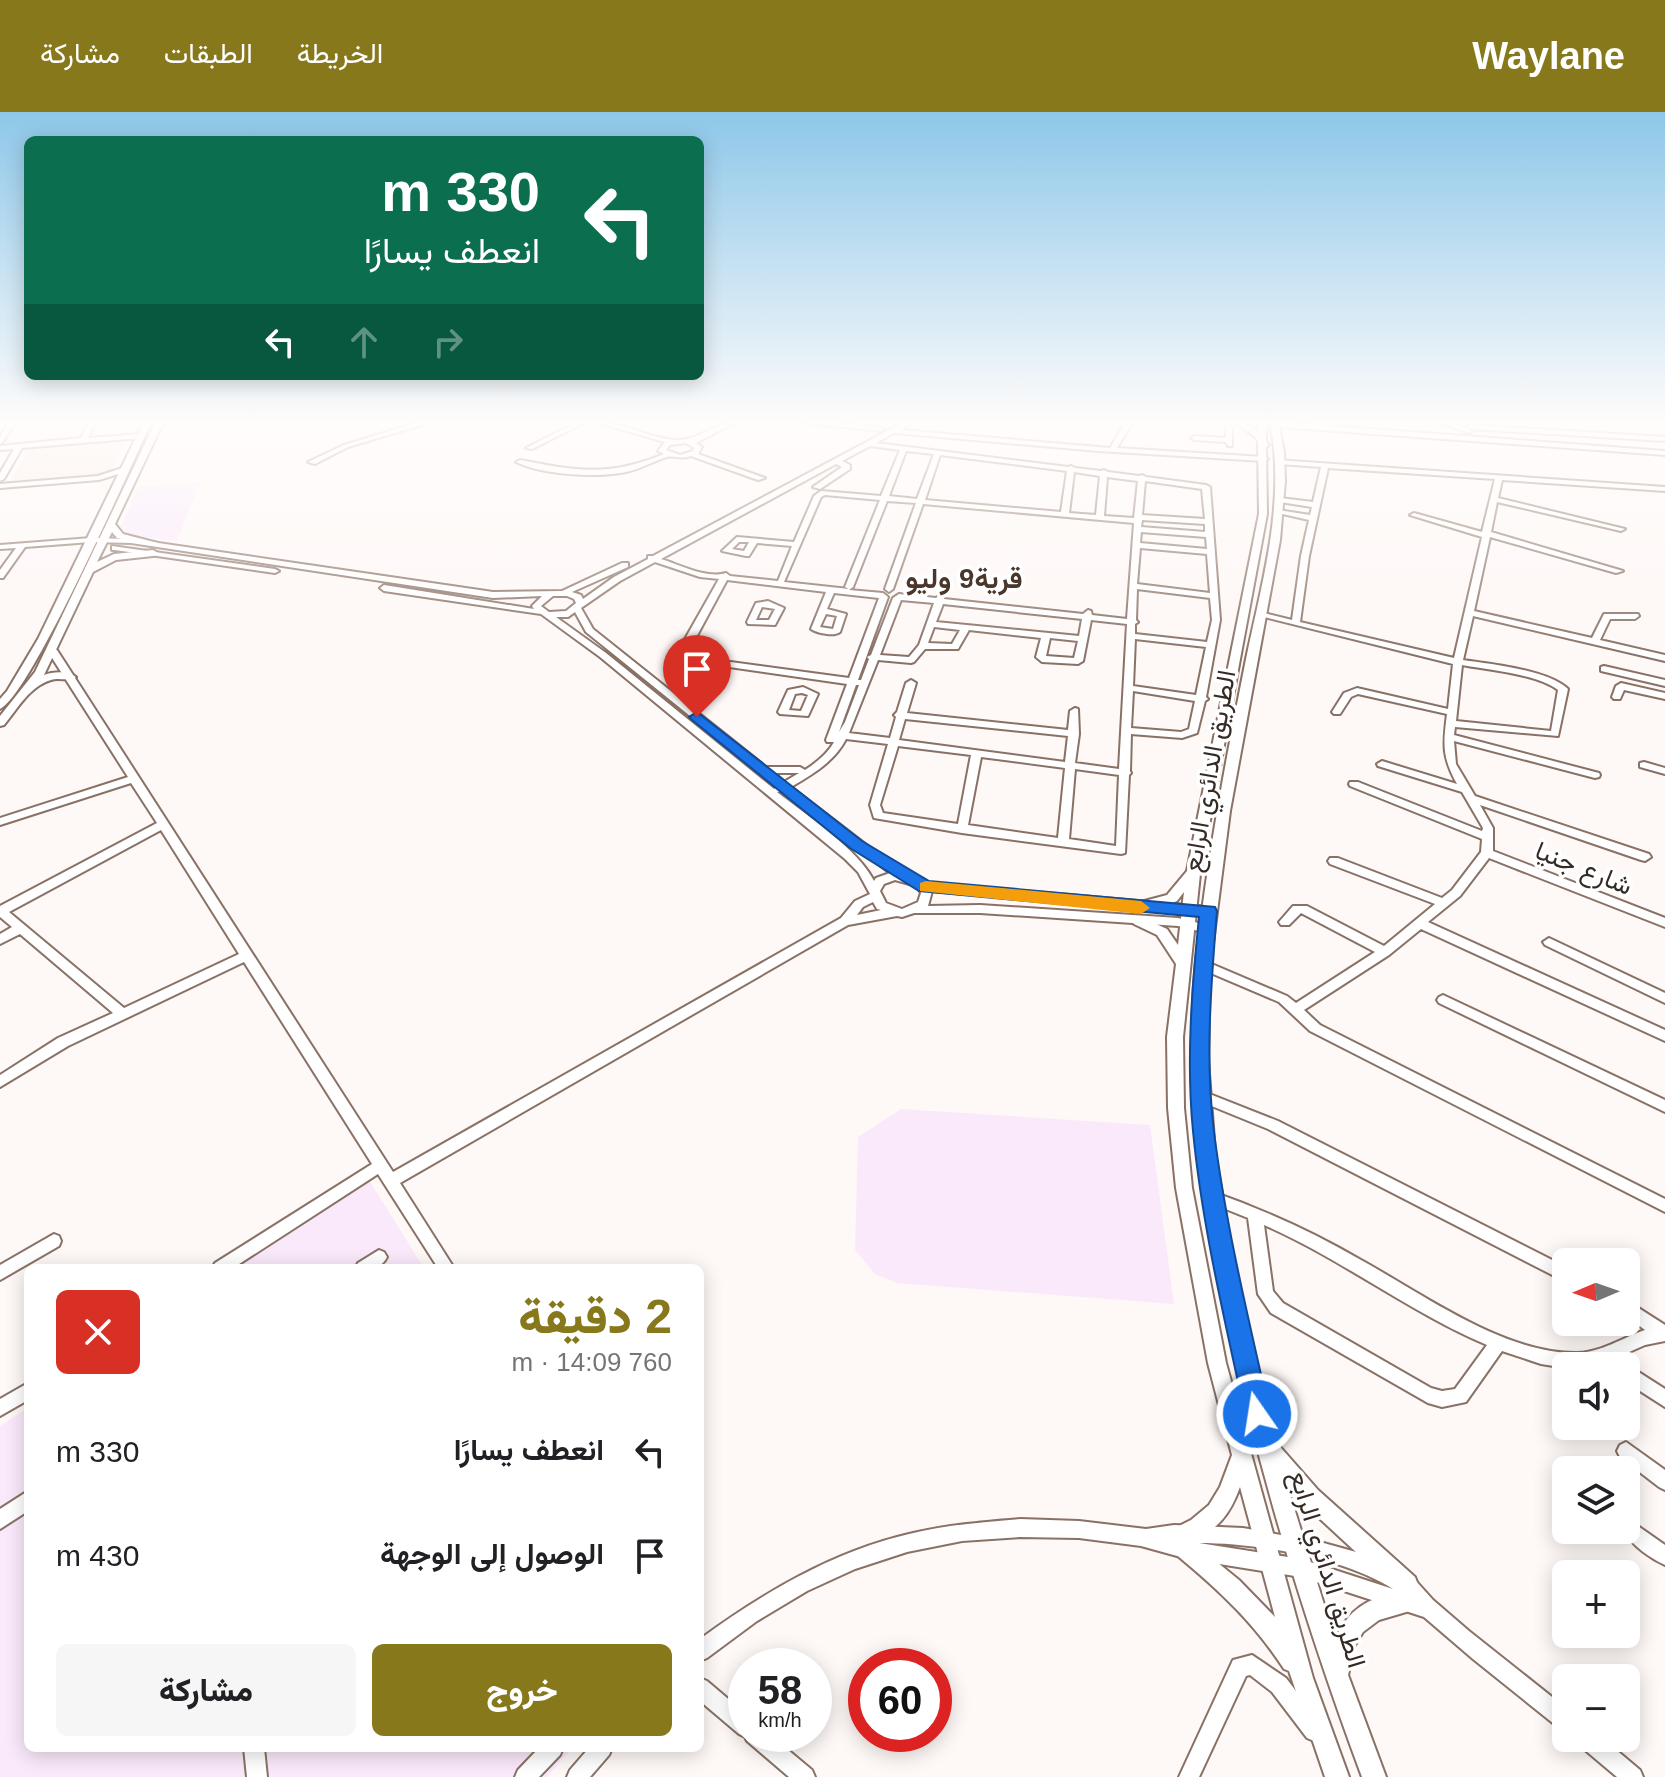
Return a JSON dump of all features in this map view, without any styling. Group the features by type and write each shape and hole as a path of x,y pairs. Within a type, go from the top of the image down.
{"main road":[{"path":"0,723 34,683 52,650 87,573 112,501"},
{"path":"0,706 12,693 122,501"},
{"name":"الطريق الدائري الرابع","path":"1265,501 1193,874 1175,1037 1184,1188 1217,1363 1302,1678 1337,1777"},
{"name":"الطريق الدائري الرابع","path":"1278,501 1209,911 1199,1048 1202,1096 1213,1198 1264,1444 1298,1568 1374,1777"},
{"path":"111,525 120,536 153,548"},
{"path":"87,573 114,557 153,548"},
{"path":"34,683 53,675 71,677"},
{"path":"1182,962 1162,932 1138,914 1172,898 1193,874"},
{"path":"1264,1444 1406,1594 1371,1609 1354,1622 1343,1646 1336,1677"},
{"path":"1241,1456 1224,1504 1214,1518 1186,1542 1263,1617 1302,1678"}],"street":[{"path":"153,548 561,616 658,553 750,501"},
{"path":"3,535 4,547 70,542 153,548 479,593 549,595 561,593 658,553 763,501"},
{"path":"768,604 781,582 816,501"},
{"path":"849,587 884,501"},
{"path":"858,682 872,657 923,501 1100,517 1210,535"},
{"path":"1065,514 1067,501"},
{"path":"1100,517 1101,501"},
{"path":"911,683 899,715 875,805 878,816 1121,850 1135,545 1140,501"},
{"path":"1128,731 1190,734 1203,699 1216,620 1208,501"},
{"path":"1296,622 1316,501"},
{"path":"1296,1009 1385,952 1444,903 1487,853 1489,838 1470,795 1451,764 1449,737 1458,662 1494,501"},
{"path":"1501,501 1621,529"},
{"path":"1279,506 1315,505"},
{"path":"1279,506 1313,518"},
{"path":"1414,515 1619,571"},
{"path":"1138,522 1210,522"},
{"path":"754,541 795,544"},
{"path":"1135,545 1211,552"},
{"path":"0,576 22,546"},
{"path":"658,553 672,564"},
{"path":"658,553 672,564"},
{"path":"636,568 672,564 725,576 892,594"},
{"path":"725,576 681,657 858,682"},
{"path":"781,582 831,590 1134,619"},
{"path":"1133,586 1212,596"},
{"path":"823,611 831,590"},
{"path":"561,593 574,595 589,630 781,785 902,876 925,887 1138,914"},
{"path":"768,792 827,759 892,594"},
{"path":"549,595 537,603 543,614 603,655 849,856 863,870 881,906 895,912"},
{"path":"872,657 909,660 923,646 940,599"},
{"path":"1470,613 1665,658"},
{"path":"1046,635 1041,657 1045,660 1078,661 1088,615"},
{"path":"1260,615 1539,678 1563,689 1555,734 1452,719 1365,691 1347,695 1337,712"},
{"path":"1595,642 1607,616 1635,616"},
{"path":"931,624 1083,639"},
{"path":"923,646 952,648 958,645 966,627"},
{"path":"1133,636 1212,645"},
{"path":"52,650 443,1264"},
{"path":"1604,669 1665,683"},
{"path":"803,690 809,676"},
{"path":"1617,697 1621,686 1665,696"},
{"path":"1130,688 1203,699"},
{"path":"1063,841 1075,711"},
{"path":"899,715 1074,734"},
{"path":"839,735 1126,773"},
{"path":"1449,737 1595,775"},
{"path":"962,829 976,754"},
{"path":"1382,764 1645,857"},
{"path":"1644,765 1665,771"},
{"path":"762,770 803,772"},
{"path":"803,772 800,785 803,802"},
{"path":"0,822 132,779"},
{"path":"1354,784 1489,838"},
{"path":"122,1013 0,911 163,824"},
{"name":"شارع جنيا","path":"1487,853 1665,923"},
{"path":"1334,861 1444,903"},
{"path":"845,921 859,904 874,894 880,881 902,876"},
{"path":"917,910 927,899 925,887"},
{"path":"390,1181 845,921 917,910 980,909 1189,917 1209,911"},
{"path":"1285,922 1297,909 1303,909 1385,952"},
{"path":"1189,917 1207,929"},
{"path":"1419,923 1665,1036"},
{"path":"0,940 20,928"},
{"path":"1549,942 1665,998"},
{"path":"0,1082 63,1042 246,956"},
{"path":"1203,965 1254,984 1296,1009 1328,1035 1665,1206"},
{"path":"1443,1000 1665,1106"},
{"path":"1202,1096 1273,1125 1552,1268"},
{"path":"226,1264 380,1166"},
{"path":"1213,1198 1255,1213 1330,1249 1499,1342 1552,1357"},
{"path":"1255,1213 1266,1294 1277,1308 1428,1395 1442,1399 1460,1396 1499,1342"},
{"path":"0,1273 54,1241"},
{"path":"369,1264 379,1257"},
{"path":"1640,1317 1664,1333"},
{"path":"1626,1352 1652,1334 1664,1333"},
{"path":"1640,1382 1665,1399"},
{"path":"0,1408 24,1393"},
{"path":"1626,1451 1665,1481"},
{"path":"0,1520 24,1503"},
{"path":"704,1648 751,1611 797,1583 838,1564 920,1540 1009,1528 1057,1529 1186,1542 1291,1543 1343,1558 1406,1594 1552,1710"},
{"path":"1640,1537 1665,1556"},
{"path":"1186,1542 1406,1594"},
{"path":"1189,1777 1227,1700 1235,1674 1245,1666 1264,1672 1279,1685 1328,1752"},
{"path":"704,1691 728,1712"},
{"path":"254,1752 257,1777"},
{"path":"525,1777 549,1752"},
{"path":"577,1777 599,1752"},
{"path":"775,1752 805,1777"},
{"path":"1603,1752 1633,1777"}],"shaded area":[{"path":"133,501 193,501 177,541 128,535 120,528"},
{"path":"901,1109 1150,1125 1174,1304 897,1283 875,1274 855,1250 858,1137"},
{"path":"369,1180 422,1264 243,1264"},
{"path":"24,1411 24,1752 569,1752 547,1777 0,1777 0,1426"}],"slow traffic":[{"path":"926,887 1141,908"}],"district":[{"name":"قرية9 وليو","path":"964,578"}],"route":[{"path":"697,717 856,844 902,876 915,879 925,887 1036,899 1209,911 1199,1048 1203,1130 1231,1296 1257,1414"}]}
